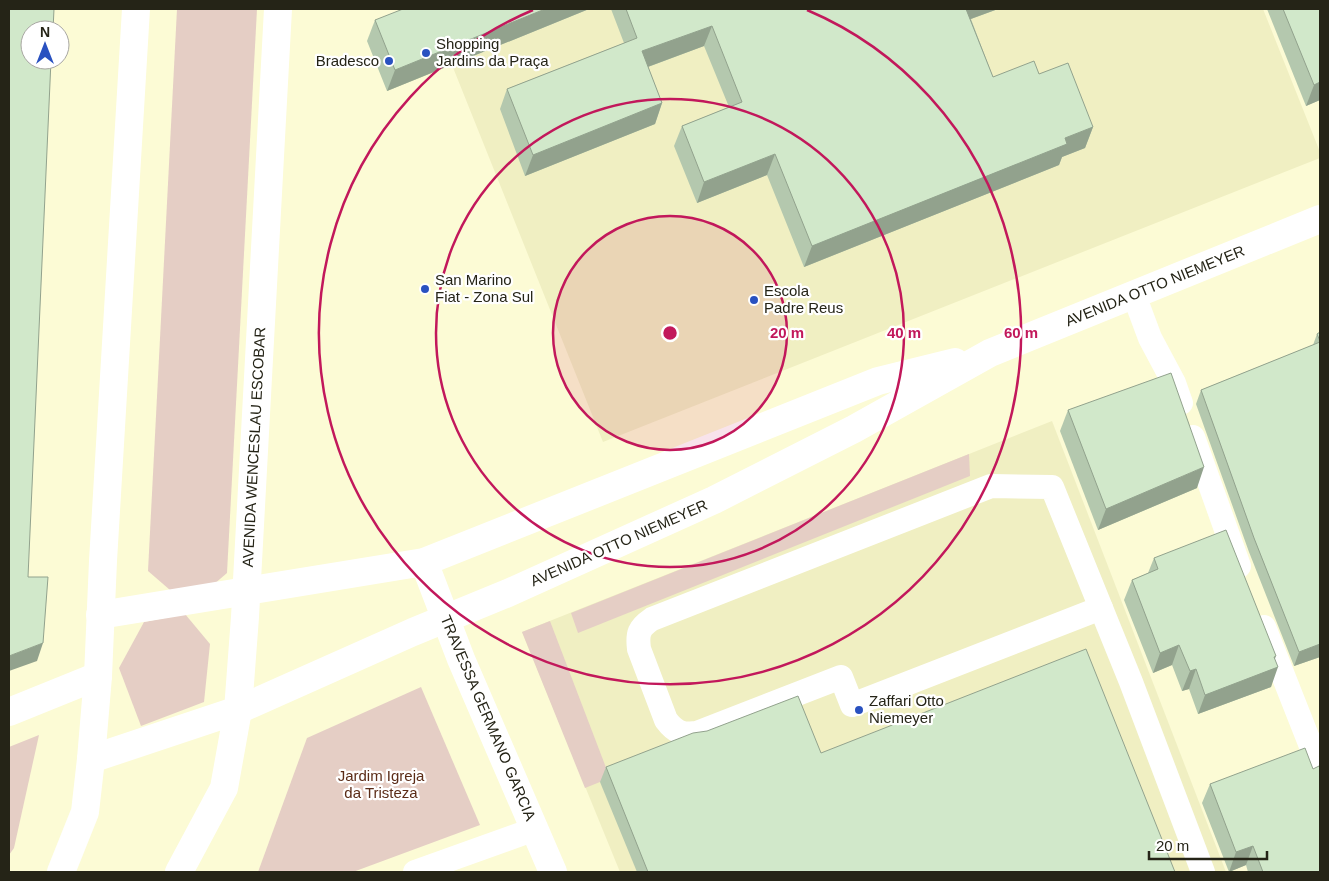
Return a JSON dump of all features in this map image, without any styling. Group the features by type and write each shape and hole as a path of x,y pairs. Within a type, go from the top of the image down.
{"main road":[{"path":"61,872 85,812 91,759 98,676 136,9"},
{"name":"AVENIDA WENCESLAU ESCOBAR","path":"179,872 224,788 238,710 278,9"},
{"name":"AVENIDA OTTO NIEMEYER","path":"91,759 238,710 445,618 508,593 714,500 854,429 990,353 1320,219"},
{"name":"AVENIDA OTTO NIEMEYER","path":"100,615 424,562 878,381 990,353"},
{"name":"TRAVESSA GERMANO GARCIA","path":"424,562 461,659 553,872"},
{"path":"9,712 98,676"}],"lane":[{"path":"1134,295 1150,338 1174,383 1251,594 1320,769"},
{"path":"1101,608 852,705 841,677 697,733 685,735 674,730 666,720 639,649 637,637 642,626 652,618 991,486 1052,487 1131,682 1203,872"},
{"path":"415,872 534,829"}],"shaded area":[{"name":"Escola Padre Reus","path":"408,9 1263,9 1320,152 1320,158 603,442 452,65 387,91"},
{"name":"Zaffari Otto Niemeyer","path":"1052,421 1226,872 620,872 522,632"}],"green space":[{"path":"177,9 257,9 227,573 206,591 170,590 148,571"},
{"path":"969,454 970,476 578,633 571,613"},
{"path":"185,614 210,644 204,702 141,726 119,668 144,622"},
{"path":"550,621 610,778 585,788 522,632"},
{"name":"Jardim Igreja da Tristeza","path":"421,687 480,825 353,872 258,872 307,738"},
{"path":"39,735 14,848 9,855 9,747"}],"building":[{"path":"9,9 54,9 53,20 20,20 20,70 51,70 28,577 48,577 43,643 9,656"},
{"path":"403,9 545,9 395,70 375,20"},
{"path":"626,9 966,9 993,77 1034,61 1039,74 1068,63 1093,127 1065,138 1067,144 812,246 775,154 704,182 682,126 742,102 712,26 642,51 662,103 533,155 507,89 637,38"},
{"path":"1283,9 1320,9 1320,82 1314,85"},
{"path":"1320,342 1320,644 1299,652 1254,538 1201,390"},
{"path":"1171,373 1204,467 1106,509 1068,410"},
{"path":"1226,530 1276,656 1274,657 1278,667 1205,695 1196,669 1190,671 1179,645 1160,653 1132,580 1158,569 1154,558"},
{"path":"1086,649 1175,872 648,872 606,767 693,733 707,731 798,696 821,753"},
{"path":"1305,748 1313,769 1319,766 1320,769 1320,872 1263,872 1253,846 1236,852 1210,784"}],"place":[{"name":"Shopping Jardins da Praça","path":"426,53"},
{"name":"Bradesco","path":"389,61"},
{"name":"San Marino Fiat - Zona Sul","path":"425,289"},
{"name":"Escola Padre Reus","path":"754,300"},
{"name":"Zaffari Otto Niemeyer","path":"859,710"}]}
